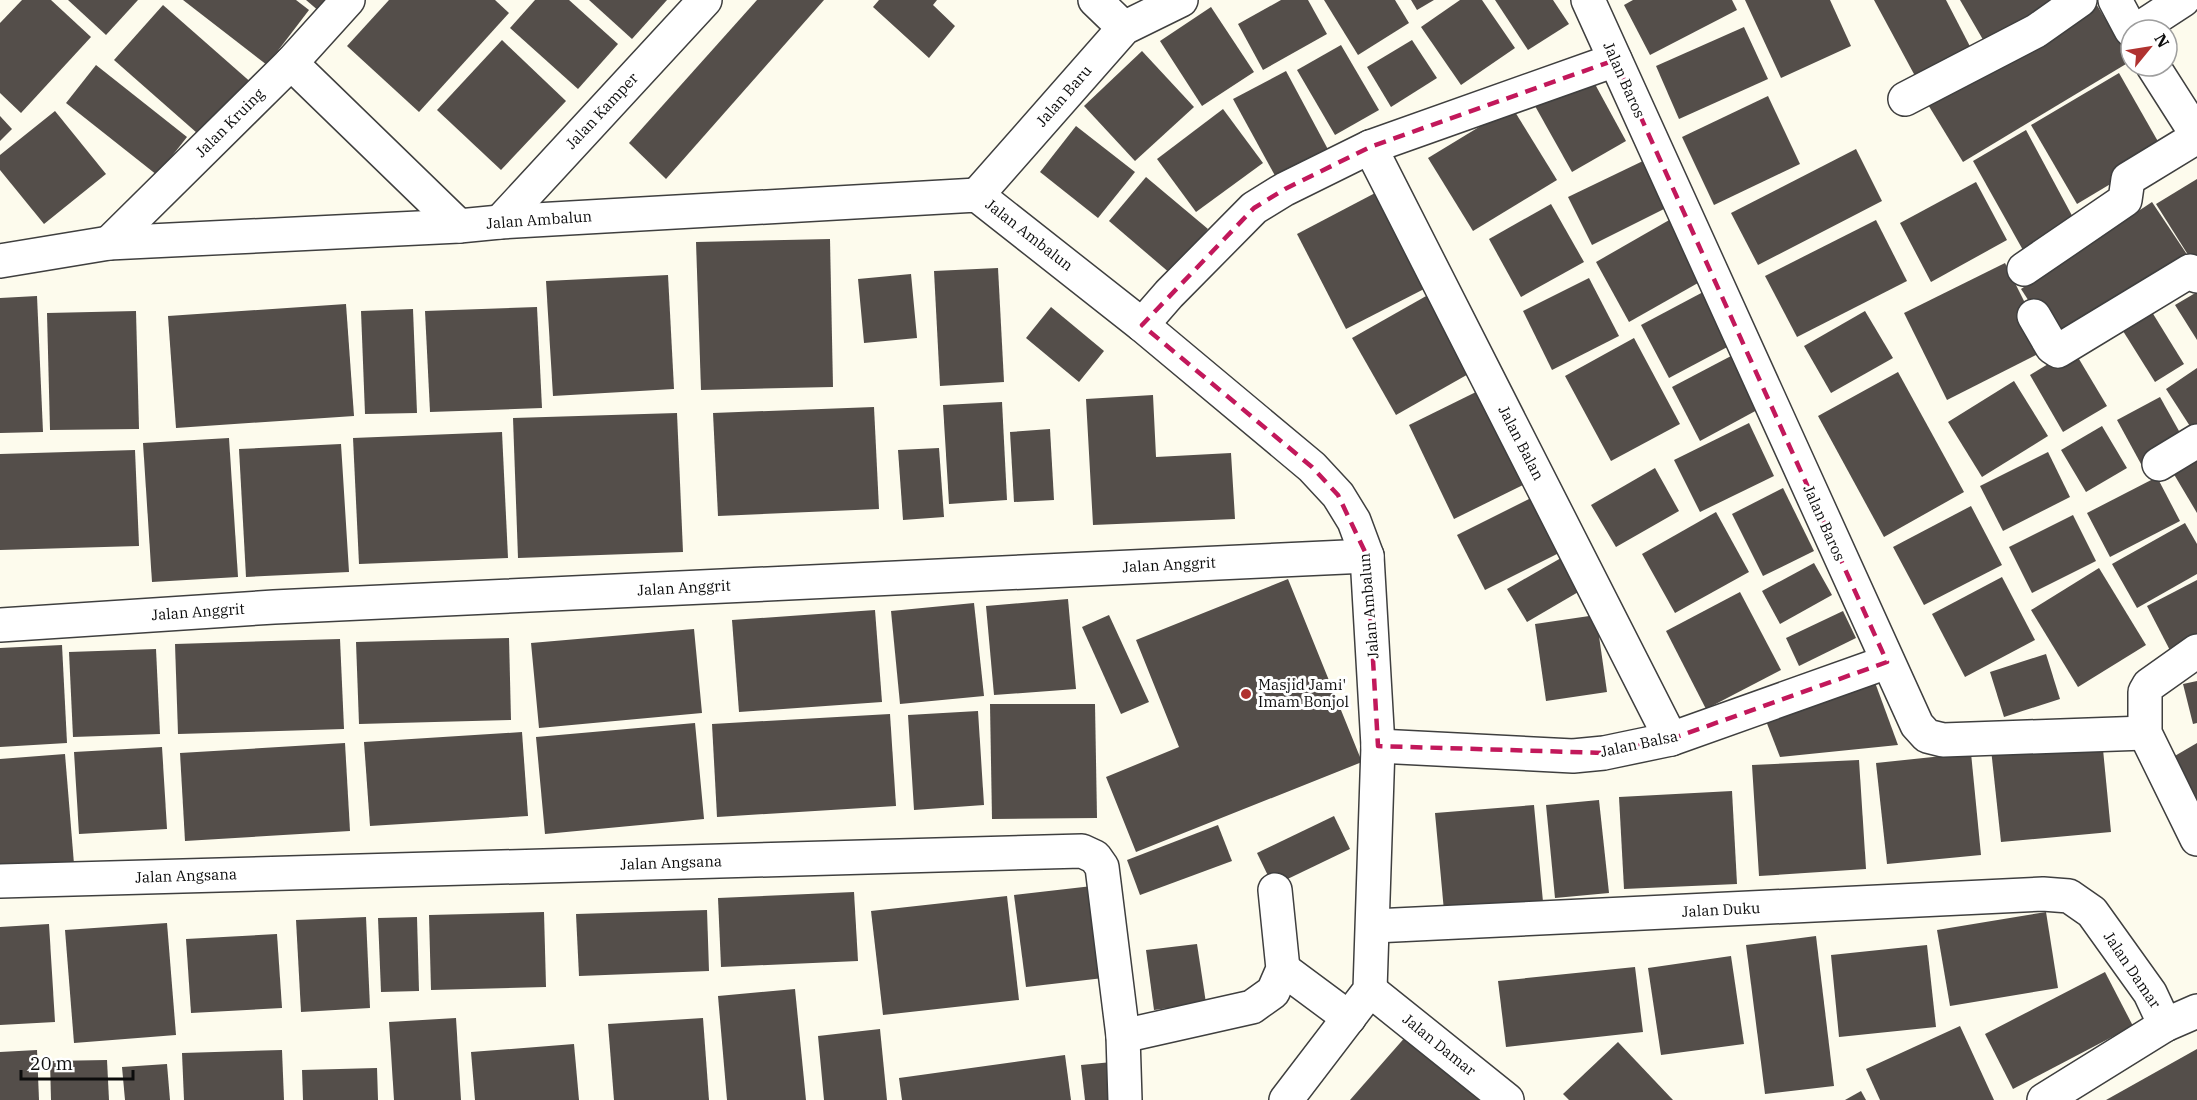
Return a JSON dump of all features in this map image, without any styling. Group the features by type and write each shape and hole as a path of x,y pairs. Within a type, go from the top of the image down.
{"street":[{"name":"Jalan Kruing","path":"109,243 291,63 348,0"},
{"name":"Jalan Kamper","path":"500,222 705,0"},
{"path":"1095,0 1124,27 1181,0"},
{"name":"Jalan Baros","path":"1588,0 1917,725 1927,736 1943,740 2145,733"},
{"path":"1905,99 2036,31 2080,0"},
{"path":"2115,0 2125,18"},
{"path":"2156,18 2184,0"},
{"name":"Jalan Baru","path":"977,195 1124,27"},
{"path":"1143,326 1169,294 1254,208 1285,189 1370,147 1615,60"},
{"path":"291,63 459,226"},
{"path":"2024,269 2125,200 2128,179 2197,136 2161,78"},
{"name":"Jalan Balan","path":"1370,147 1671,739"},
{"name":"Jalan Ambalun","path":"0,261 109,243 459,226 977,195 1143,326 1312,467 1338,495 1354,521 1368,556 1378,746 1374,926 1370,990"},
{"path":"2034,316 2052,347 2058,351 2190,271 2197,276"},
{"path":"2159,464 2197,441"},
{"name":"Jalan Anggrit","path":"0,625 274,607 1368,556"},
{"path":"2197,651 2149,685 2145,692 2145,733 2197,839"},
{"name":"Jalan Balsa","path":"1378,746 1573,756 1614,752 1671,739 1887,662"},
{"name":"Jalan Angsana","path":"0,881 1082,851 1095,856 1102,867 1123,1036 1125,1100"},
{"path":"1123,1036 1252,1007 1273,992 1283,969 1275,890"},
{"name":"Jalan Duku","path":"1374,926 2043,894 2069,896"},
{"name":"Jalan Damar","path":"2044,1100 2165,1025 2150,993 2092,912 2069,896"},
{"path":"1283,969 1349,1018"},
{"path":"1286,1100 1370,990"},
{"name":"Jalan Damar","path":"1370,990 1507,1100"},
{"path":"2165,1025 2197,1011"}],"highlighted area":[{"path":"1615,60 1887,662 1671,739 1604,753 1378,746 1367,556 1338,495 1312,467 1142,325 1254,208 1285,189 1370,147"}],"building":[{"path":"22,0 51,0 91,37 21,113 0,93 0,23"},
{"path":"68,0 138,0 106,35"},
{"path":"183,0 296,0 309,10 267,65"},
{"path":"306,0 342,0 327,18"},
{"path":"389,0 495,0 509,13 419,112 347,46"},
{"path":"535,0 569,0 618,44 578,89 510,28"},
{"path":"589,0 667,0 632,39"},
{"path":"757,0 824,0 666,179 629,143"},
{"path":"879,0 937,0 933,5 955,26 929,58 873,7"},
{"path":"1281,0 1308,0 1327,34 1263,70 1238,24"},
{"path":"1324,0 1395,0 1409,23 1358,55"},
{"path":"1411,0 1434,0 1417,10"},
{"path":"1460,0 1482,0 1515,48 1461,85 1421,27"},
{"path":"1495,0 1553,0 1569,24 1528,50"},
{"path":"1633,0 1732,0 1737,10 1650,55 1624,5"},
{"path":"1745,0 1830,0 1851,46 1781,78"},
{"path":"1874,0 1946,0 1976,58 1921,87"},
{"path":"1960,0 2067,0 1989,50"},
{"path":"2095,2 2119,41 2119,68 1963,162 1927,103"},
{"path":"163,5 254,85 205,140 114,60"},
{"path":"1211,7 1254,72 1202,106 1160,41"},
{"path":"1744,27 1768,79 1679,119 1656,66"},
{"path":"502,40 566,101 501,170 437,110"},
{"path":"1412,40 1437,78 1391,107 1367,67"},
{"path":"1341,45 1379,110 1335,135 1297,70"},
{"path":"1142,51 1194,107 1135,161 1084,106"},
{"path":"96,65 187,137 157,175 66,103"},
{"path":"1286,71 1331,155 1279,183 1233,99"},
{"path":"2119,73 2119,78 2122,78 2164,152 2077,204 2031,125"},
{"path":"1590,75 1626,141 1572,172 1535,106"},
{"path":"1768,96 1800,164 1714,205 1682,137"},
{"path":"1512,107 1557,180 1473,231 1428,158"},
{"path":"1223,109 1263,163 1196,212 1157,159"},
{"path":"55,111 106,174 44,224 0,170 0,155"},
{"path":"0,116 12,129 0,141"},
{"path":"1076,126 1135,172 1098,218 1040,172"},
{"path":"2026,130 2076,223 2028,259 1973,161"},
{"path":"1856,149 1882,201 1758,265 1731,213"},
{"path":"1645,160 1668,207 1592,245 1568,197"},
{"path":"1146,177 1208,229 1171,274 1109,221"},
{"path":"2197,179 2197,269 2156,204"},
{"path":"1976,182 2007,240 1931,282 1900,223"},
{"path":"1377,192 1426,288 1346,329 1297,234"},
{"path":"2152,202 2190,259 2058,346 2021,289"},
{"path":"1551,204 1584,262 1521,297 1489,239"},
{"path":"1671,219 1705,279 1629,322 1596,262"},
{"path":"1876,220 1907,281 1797,337 1765,276"},
{"path":"830,239 833,387 701,390 696,242"},
{"path":"2005,263 2048,349 1947,400 1904,313"},
{"path":"998,268 1004,382 940,386 934,271"},
{"path":"911,274 917,338 864,343 858,279"},
{"path":"668,275 674,389 553,396 546,281"},
{"path":"1589,278 1619,336 1552,370 1523,311"},
{"path":"1435,291 1479,368 1396,415 1352,338"},
{"path":"1705,291 1733,344 1669,378 1641,325"},
{"path":"2197,292 2197,340 2175,305"},
{"path":"37,296 43,432 0,433 0,298"},
{"path":"346,304 354,416 176,428 168,316"},
{"path":"2147,304 2184,364 2155,382 2118,323"},
{"path":"537,307 542,408 430,412 425,311"},
{"path":"1051,307 1104,351 1079,382 1026,338"},
{"path":"413,309 417,413 365,414 361,311"},
{"path":"136,311 139,429 50,430 47,313"},
{"path":"1865,311 1893,358 1831,393 1804,346"},
{"path":"1634,338 1680,424 1611,461 1565,376"},
{"path":"2073,349 2107,406 2063,432 2030,375"},
{"path":"1731,356 1759,409 1700,441 1672,387"},
{"path":"2197,368 2197,433 2195,434 2166,389"},
{"path":"1898,372 1964,492 1884,537 1818,416"},
{"path":"2014,381 2048,436 1982,477 1948,422"},
{"path":"1480,390 1525,484 1454,519 1409,425"},
{"path":"1153,395 1156,457 1231,453 1235,519 1093,525 1086,399"},
{"path":"2160,397 2184,440 2141,464 2117,420"},
{"path":"1002,402 1007,500 949,504 943,405"},
{"path":"874,407 879,509 718,516 713,413"},
{"path":"677,413 683,552 518,558 513,418"},
{"path":"1749,423 1774,476 1700,512 1674,460"},
{"path":"2102,426 2127,468 2086,492 2061,450"},
{"path":"1050,429 1054,500 1014,502 1010,432"},
{"path":"502,432 508,558 359,564 353,438"},
{"path":"229,438 238,577 152,582 143,443"},
{"path":"341,444 349,572 246,577 239,449"},
{"path":"939,448 944,517 903,520 898,450"},
{"path":"135,450 139,546 0,550 0,454"},
{"path":"2048,452 2070,497 2003,531 1980,486"},
{"path":"2197,456 2197,513 2172,471"},
{"path":"1655,468 1679,511 1616,547 1591,505"},
{"path":"2157,477 2180,521 2110,557 2087,513"},
{"path":"1783,488 1814,551 1763,576 1732,514"},
{"path":"1535,496 1563,551 1485,590 1457,535"},
{"path":"1971,506 2002,565 1924,605 1893,547"},
{"path":"1716,512 1749,572 1675,613 1642,554"},
{"path":"2073,515 2096,561 2032,593 2009,547"},
{"path":"2185,523 2197,544 2197,574 2137,608 2112,564"},
{"path":"1561,558 1580,591 1527,622 1507,589"},
{"path":"1814,563 1832,595 1780,624 1762,591"},
{"path":"2099,568 2146,645 2078,687 2031,610"},
{"path":"2002,577 2035,640 1965,677 1932,614"},
{"name":"Masjid Jami' Imam Bonjol","path":"1288,579 1362,762 1136,852 1106,777 1179,747 1136,640"},
{"path":"2197,580 2197,644 2175,660 2147,606"},
{"path":"1740,592 1781,670 1706,709 1666,631"},
{"path":"1068,599 1076,689 994,695 986,606"},
{"path":"974,603 984,696 900,704 891,611"},
{"path":"875,610 882,702 739,712 732,620"},
{"path":"1843,611 1856,638 1799,666 1786,638"},
{"path":"1109,615 1149,702 1121,714 1082,627"},
{"path":"1596,615 1607,692 1546,701 1535,624"},
{"path":"694,629 702,713 539,728 531,643"},
{"path":"509,638 511,720 359,724 356,642"},
{"path":"340,639 344,729 178,734 175,644"},
{"path":"62,645 67,743 0,747 0,648"},
{"path":"156,649 160,734 73,737 69,652"},
{"path":"2046,654 2060,699 2004,717 1990,672"},
{"path":"1873,677 1898,745 1780,757 1766,721"},
{"path":"2197,681 2197,723 2193,724 2183,684"},
{"path":"990,704 1095,704 1097,818 992,819"},
{"path":"978,711 984,805 914,810 908,715"},
{"path":"890,714 896,806 717,817 712,724"},
{"path":"695,723 704,819 545,834 536,737"},
{"path":"522,732 528,816 370,826 364,742"},
{"path":"2102,739 2111,832 2001,842 1991,749"},
{"path":"345,743 350,831 185,841 180,753"},
{"path":"2197,743 2197,800 2173,757"},
{"path":"162,747 167,829 79,834 74,752"},
{"path":"1971,753 1981,855 1887,864 1876,763"},
{"path":"65,754 74,864 0,870 0,759"},
{"path":"1859,760 1866,869 1759,876 1752,765"},
{"path":"1732,791 1737,884 1624,889 1619,797"},
{"path":"1599,800 1609,893 1555,898 1546,805"},
{"path":"1534,805 1543,902 1444,911 1435,813"},
{"path":"1334,816 1350,849 1273,886 1257,853"},
{"path":"1218,825 1232,861 1140,895 1127,860"},
{"path":"1101,885 1112,977 1026,987 1014,895"},
{"path":"854,892 858,961 721,967 718,898"},
{"path":"1007,896 1019,1000 883,1015 871,911"},
{"path":"707,910 709,971 579,976 576,914"},
{"path":"544,912 546,987 431,990 429,915"},
{"path":"2046,912 2058,988 1950,1006 1937,930"},
{"path":"366,917 370,1008 301,1012 296,920"},
{"path":"417,917 419,991 381,992 378,918"},
{"path":"167,923 176,1035 74,1043 65,930"},
{"path":"49,924 55,1022 0,1025 0,927"},
{"path":"277,934 282,1008 191,1013 186,939"},
{"path":"1816,936 1834,1086 1765,1094 1746,945"},
{"path":"1197,944 1206,1003 1154,1010 1146,950"},
{"path":"1927,945 1936,1027 1839,1037 1831,955"},
{"path":"1731,956 1744,1044 1661,1055 1648,968"},
{"path":"1635,967 1643,1032 1506,1047 1498,981"},
{"path":"2105,972 2133,1026 2013,1089 1985,1034"},
{"path":"795,989 806,1100 727,1100 718,996"},
{"path":"456,1018 461,1100 394,1100 389,1022"},
{"path":"703,1018 709,1100 614,1100 608,1024"},
{"path":"1960,1026 1994,1100 1880,1100 1866,1069"},
{"path":"880,1029 887,1100 824,1100 818,1036"},
{"path":"1407,1035 1479,1100 1350,1100"},
{"path":"1618,1042 1673,1100 1569,1100 1563,1094"},
{"path":"574,1044 579,1100 475,1100 471,1052"},
{"path":"2197,1049 2197,1100 2106,1100"},
{"path":"37,1050 39,1100 0,1100 0,1052"},
{"path":"282,1050 284,1100 184,1100 182,1053"},
{"path":"1065,1055 1071,1100 902,1100 899,1078"},
{"path":"107,1060 109,1100 51,1100 50,1061"},
{"path":"1112,1062 1116,1100 1085,1100 1081,1065"},
{"path":"167,1064 170,1100 125,1100 122,1067"},
{"path":"377,1068 378,1100 303,1100 302,1070"},
{"path":"1861,1091 1866,1100 1845,1100"}],"place":[{"name":"Masjid Jami' Imam Bonjol","path":"1246,694"}]}
